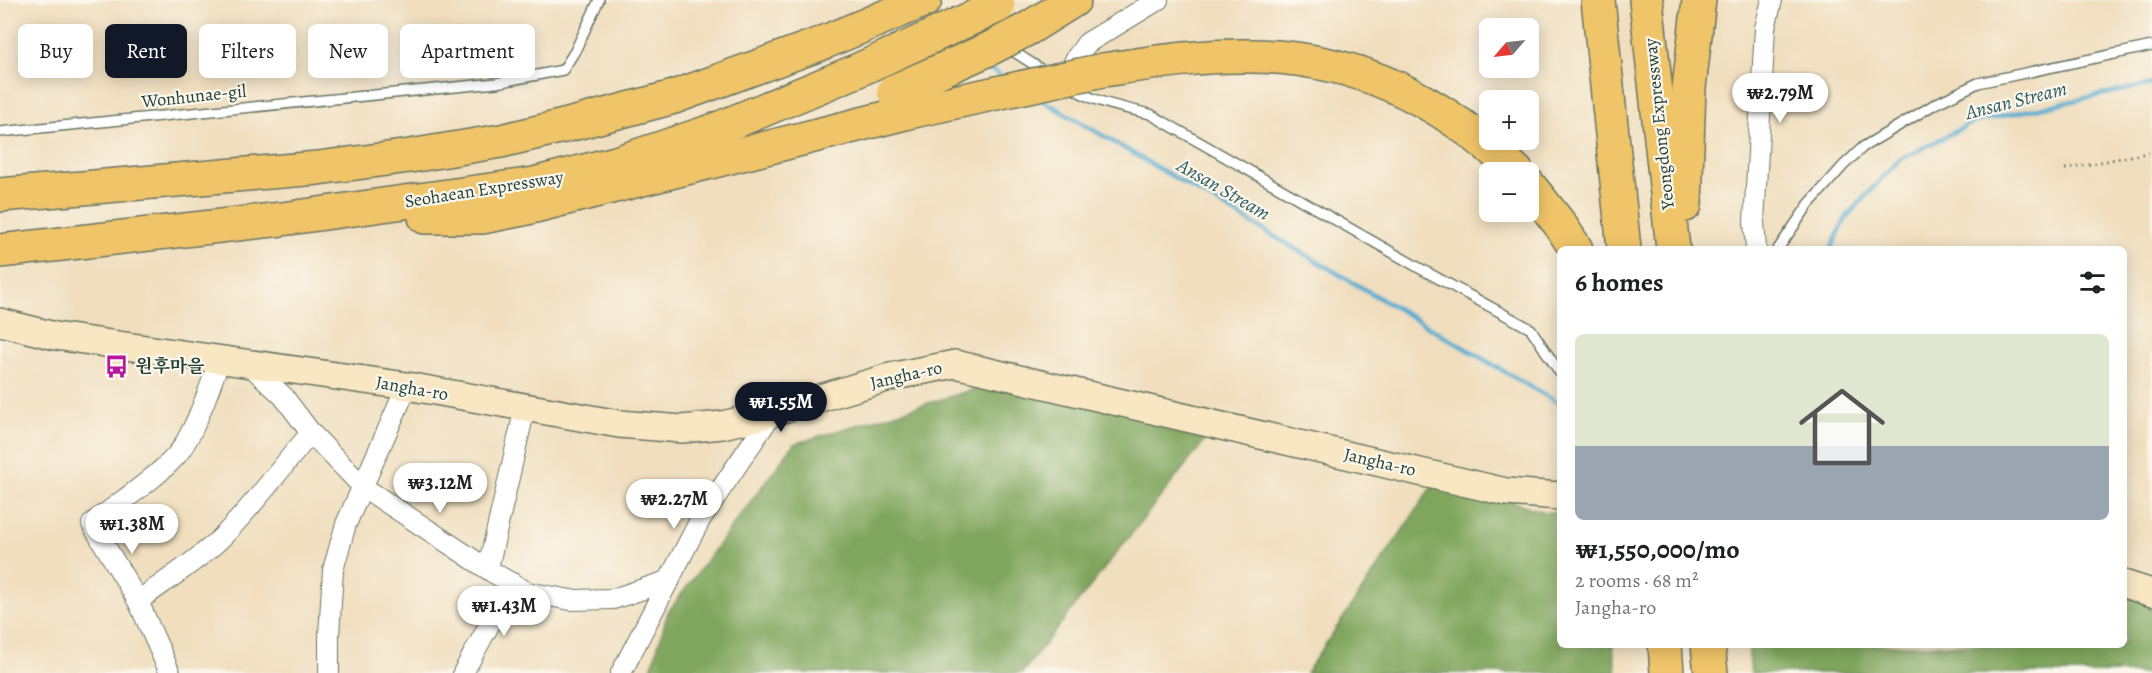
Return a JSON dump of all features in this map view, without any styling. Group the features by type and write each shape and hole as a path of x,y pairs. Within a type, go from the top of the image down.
{"highway":[{"path":"820,44 884,0"},
{"path":"903,101 1074,0"},
{"path":"1598,0 1624,246"},
{"name":"Yeongdong Expressway","path":"1646,0 1672,246"},
{"path":"1683,246 1689,88 1699,0"},
{"path":"0,195 318,168 501,141 674,97 928,2"},
{"name":"Seohaean Expressway","path":"0,251 282,219 488,203 528,196 616,163 715,130 997,14"},
{"path":"528,196 903,101 1162,61 1250,56 1299,60 1341,68 1389,83 1433,105 1472,133 1505,162"},
{"path":"1539,198 1574,246"},
{"path":"1665,648 1667,673"},
{"path":"1708,648 1711,673"}],"street":[{"path":"1064,83 1076,58 1087,43 1158,0"},
{"path":"1756,246 1754,222 1765,28 1772,0"},
{"name":"Jangha-ro","path":"0,322 55,336 407,386 619,424 682,429 722,425 890,377 955,364 1506,492 1557,496"},
{"path":"170,673 138,601 92,525 176,456 200,410 220,359"},
{"path":"248,363 283,396 311,433 363,487 527,592 571,600 613,599 670,580"},
{"path":"329,673 333,570 346,524 407,386"},
{"path":"488,568 525,408"},
{"path":"621,673 700,520 773,412"},
{"path":"138,601 218,542 249,510 281,467 311,433"},
{"path":"463,673 512,583"},
{"path":"2127,585 2152,592"}],"lane":[{"name":"Wonhunae-gil","path":"0,132 496,83 563,70 575,51 599,0"},
{"path":"997,14 1064,83 1085,96 1108,105 1150,114 1420,269 1531,329 1557,368"},
{"path":"955,18 975,29"},
{"path":"1780,246 1809,204 1863,147 1935,104 1977,83 2152,46"}],"path":[{"path":"2065,170 2152,152"}],"green space":[{"path":"1011,378 1221,420 1022,673 650,673 668,612 794,444"},
{"path":"1438,478 1545,512 1557,513 1557,648 1613,648 1616,673 1306,673"},
{"path":"2127,587 2152,594 2152,673 1751,673 1748,648 2127,648"}],"waterway":[{"name":"Ansan Stream","path":"983,65 1004,78"},
{"name":"Ansan Stream","path":"1832,246 1847,216 1899,160 1974,122 2152,84"},
{"name":"Ansan Stream","path":"1037,97 1557,402"}],"place":[{"name":"원후마을","path":"117,366"}]}
